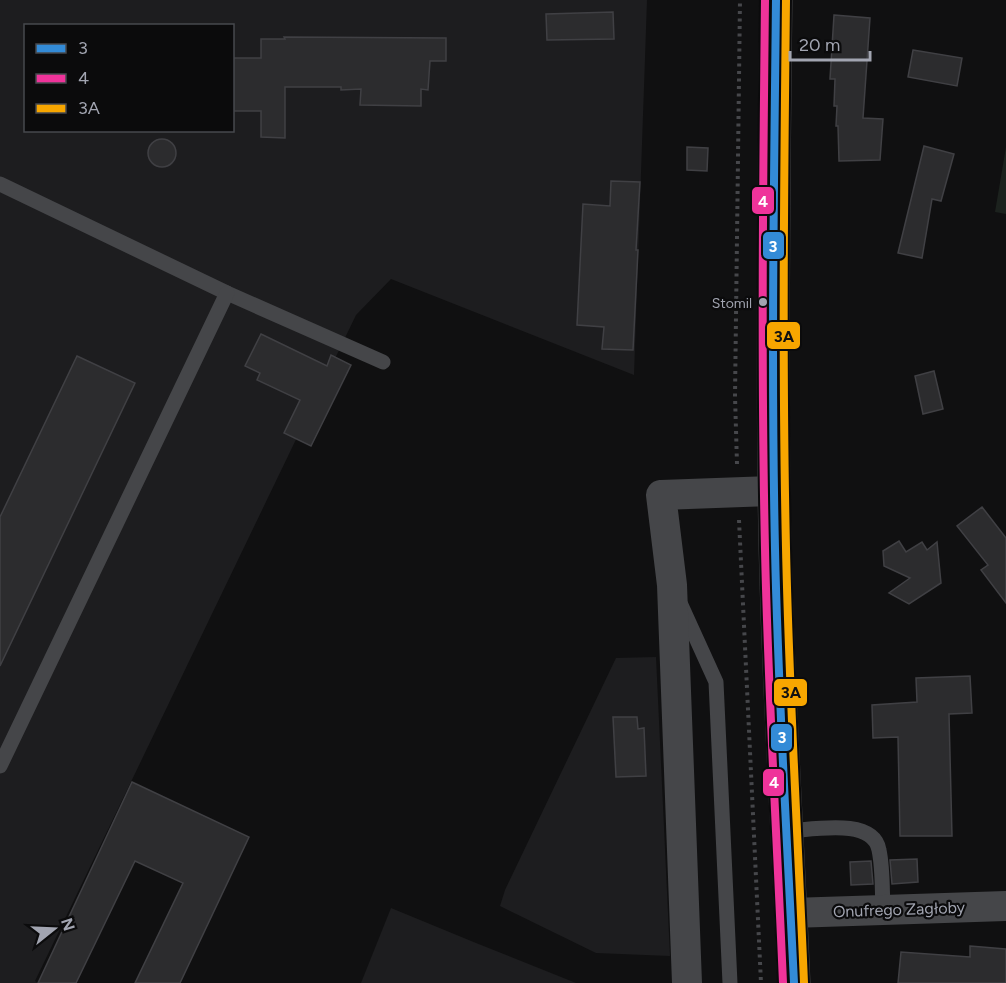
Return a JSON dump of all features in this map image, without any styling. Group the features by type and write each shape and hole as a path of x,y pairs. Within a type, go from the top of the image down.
{"main road":[{"path":"776,0 774,491 794,983"}],"street":[{"path":"687,983 672,585 661,495 774,491"},
{"name":"Onufrego Zagłoby","path":"791,913 1006,906"}],"lane":[{"path":"0,184 227,293 383,362"},
{"path":"0,766 227,293"},
{"path":"672,585 716,682 730,983"},
{"path":"787,831 854,828 873,837 879,848 883,910"}],"shaded area":[{"path":"0,0 647,0 634,375 391,279 356,315 35,981 38,983 0,983"},
{"path":"1006,147 1006,214 995,212"},
{"path":"656,657 670,956 596,953 500,906 505,890 616,658"},
{"path":"391,908 476,943 576,983 361,983"}],"building":[{"path":"613,12 614,39 547,40 546,14"},
{"path":"834,15 870,18 863,118 883,119 880,160 839,161 837,106 834,106 835,79 830,79"},
{"path":"284,37 446,38 446,61 430,61 428,90 421,89 421,106 360,105 361,89 285,87 285,138 261,137 261,111 234,111 234,58 261,58 261,39 285,39"},
{"path":"913,50 962,58 957,86 908,77"},
{"path":"162,139 172,143 176,153 172,163 162,167 152,163 148,153 152,143"},
{"path":"924,146 954,154 941,201 932,199 922,258 898,253"},
{"path":"687,147 708,148 707,171 687,170"},
{"path":"611,181 640,182 633,350 602,349 604,327 577,325 583,204 610,206"},
{"path":"261,334 327,366 331,355 351,365 311,446 284,433 300,400 257,380 260,373 245,366"},
{"path":"77,356 135,383 0,666 0,517"},
{"path":"934,371 943,409 923,414 915,376"},
{"path":"982,507 1006,538 1006,603 981,570 988,565 957,526"},
{"path":"899,541 906,552 922,542 927,550 937,542 941,583 909,604 889,593 910,578 884,566 883,551"},
{"path":"970,676 972,713 949,714 952,836 900,836 898,737 873,738 872,705 917,702 916,678"},
{"path":"613,717 637,717 638,729 644,728 646,776 616,777"},
{"path":"132,782 249,837 180,983 135,983 183,883 135,861 76,983 38,983"},
{"path":"917,859 918,882 892,884 890,860"},
{"path":"871,861 873,884 851,885 850,862"},
{"path":"970,946 1006,949 1006,983 898,983 901,952 970,957"}],"transit line":[{"name":"4","path":"765,0 763,206 765,549 783,983"},
{"name":"3","path":"776,0 773,343 775,549 780,711 794,983"},
{"name":"3A","path":"786,0 784,206 786,548 804,983"}],"place":[{"name":"Stomil","path":"763,302"}]}
